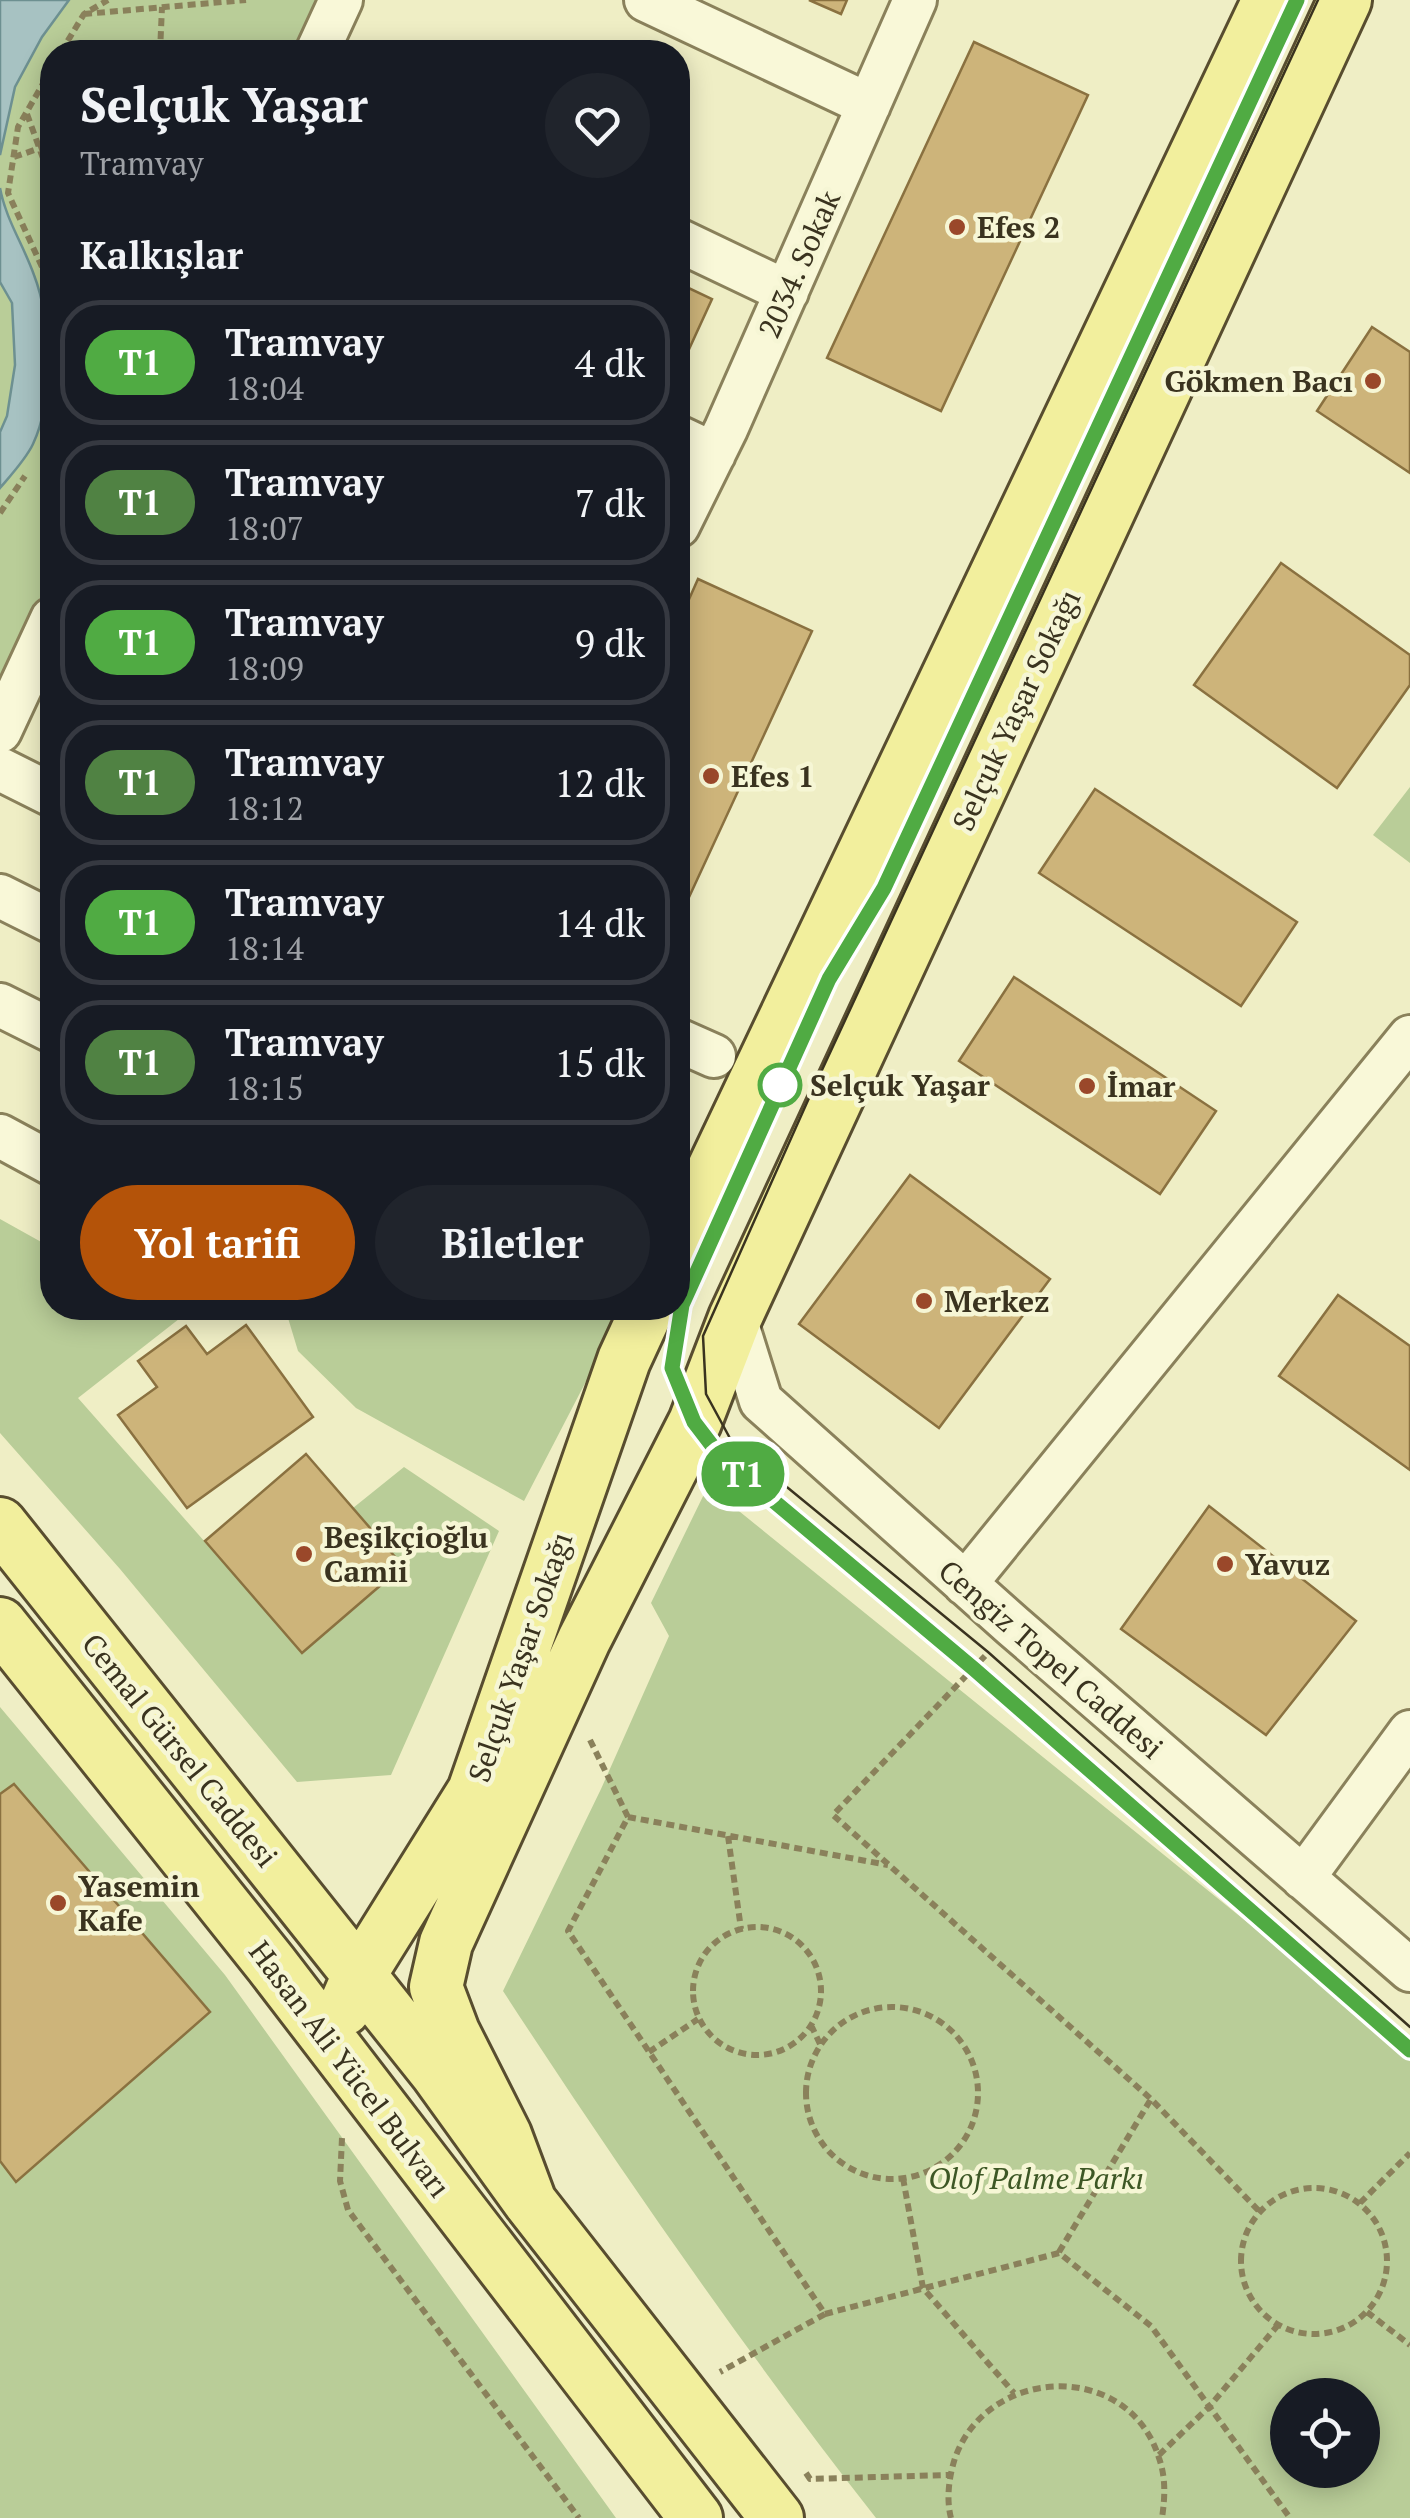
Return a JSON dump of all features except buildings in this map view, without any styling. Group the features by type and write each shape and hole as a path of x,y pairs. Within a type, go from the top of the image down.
{"main road":[{"path":"690,1214 1270,0"},
{"name":"Selçuk Yaşar Sokağı","path":"530,2202 505,2135 453,2032 436,1987 446,1943 563,1686 694,1422 734,1318 1345,0"},
{"name":"Selçuk Yaşar Sokağı","path":"330,2042 358,1978 474,1791 624,1360 642,1320"},
{"name":"Cemal Gürsel Caddesi","path":"0,1524 358,1978"},
{"name":"Hasan Ali Yücel Bulvarı","path":"0,1624 330,2042 696,2518"},
{"name":"Hasan Ali Yücel Bulvarı","path":"358,1978 436,2073 530,2202 777,2518"}],"street":[{"path":"323,40 342,0"},
{"path":"646,0 869,105"},
{"name":"2034. Sokak","path":"690,472 696,445 787,292 915,0"},
{"path":"690,246 787,292"},
{"path":"0,731 40,645"},
{"path":"0,769 40,789"},
{"path":"0,896 40,916"},
{"path":"0,1005 40,1025"},
{"path":"965,1584 1410,1038"},
{"path":"0,1136 40,1158"},
{"name":"Cengiz Topel Caddesi","path":"734,1318 761,1401 965,1584 1410,1970"},
{"path":"1303,1878 1410,1732"}],"path":[{"path":"68,40 84,14 108,0"},
{"path":"84,14 246,0"},
{"path":"161,40 162,7"},
{"path":"40,89 18,127 8,193 40,262"},
{"path":"14,157 40,149 26,113"},
{"path":"0,514 25,476"},
{"path":"1013,1626 832,1815 1151,2099 1260,2212"},
{"path":"563,1686 628,1817"},
{"path":"628,1817 890,1866"},
{"path":"628,1817 568,1932 825,2314"},
{"path":"728,1836 740,1929"},
{"path":"755,1926 776,1929 795,1939 810,1954 819,1974 817,2016 789,2047 768,2055 748,2055 710,2036 698,2018 692,1998 694,1977 702,1957 716,1941 755,1926"},
{"path":"892,2006 921,2011 946,2025 966,2046 977,2073 978,2102 970,2129 954,2153 931,2170 903,2178 875,2177 848,2168 826,2150 812,2126 805,2098 808,2070 820,2044 839,2024 864,2011 892,2006"},
{"path":"649,2052 698,2018"},
{"path":"811,2025 820,2044"},
{"path":"730,2384 719,2370 825,2314 1059,2252 1151,2099"},
{"path":"341,2132 344,2148 340,2181 348,2210 579,2518"},
{"path":"1360,2203 1410,2153"},
{"path":"903,2178 923,2288 1014,2393"},
{"path":"1314,2187 1338,2191 1360,2203 1376,2221 1386,2244 1388,2268 1380,2292 1366,2312 1348,2326 1324,2334 1300,2333 1278,2325 1259,2310 1246,2290 1240,2266 1242,2243 1260,2212 1290,2191 1314,2187"},
{"path":"1059,2252 1151,2326 1290,2518"},
{"path":"1366,2312 1410,2345"},
{"path":"1159,2455 1210,2406 1278,2325"},
{"path":"952,2518 949,2475 961,2441 984,2412 1014,2393 1048,2385 1083,2388 1115,2402 1142,2425 1159,2455 1166,2490 1162,2518"},
{"path":"799,2466 810,2479 949,2475"}],"green space":[{"path":"0,0 327,0 307,40 40,40 40,605 0,692"},
{"path":"1410,787 1410,863 1373,835"},
{"path":"0,1219 40,1241 40,1320 178,1320 78,1398 302,1652 403,1567 353,1508 404,1467 499,1531 391,1775 297,1782 120,1569 0,1433"},
{"path":"289,1320 618,1320 524,1501 356,1408 298,1351"},
{"name":"Olof Palme Parkı","path":"708,1486 1410,2054 1410,2518 876,2518 684,2259 503,1991 601,1789 669,1636 651,1603"},
{"path":"0,1707 225,1975 616,2518 0,2518"}],"water":[{"path":"0,0 69,0 40,40 15,87 0,155"},
{"path":"0,188 40,293 40,426 26,455 0,488 0,432 7,416 15,365 12,303 0,282"}],"tram line":[{"path":"690,1285 829,979 885,888 1297,0"},
{"name":"T1","path":"690,1287 829,979 884,888 1297,0"},
{"path":"1318,0 809,1098 703,1336 706,1394 732,1442 988,1652 1410,2027"},
{"path":"679,1320 672,1368 695,1422 720,1456 974,1669 1410,2050"},
{"name":"T1","path":"680,1320 672,1368 694,1422 720,1456 974,1669 1410,2050"}],"place":[{"name":"Efes 2","path":"957,227"},
{"name":"Gökmen Bacı","path":"1373,381"},
{"name":"Efes 1","path":"711,776"},
{"name":"Selçuk Yaşar","path":"780,1085"},
{"name":"İmar","path":"1087,1086"},
{"name":"Merkez","path":"924,1301"},
{"name":"Beşikçioğlu Camii","path":"304,1554"},
{"name":"Yavuz","path":"1225,1564"},
{"name":"Yasemin Kafe","path":"58,1903"}]}
